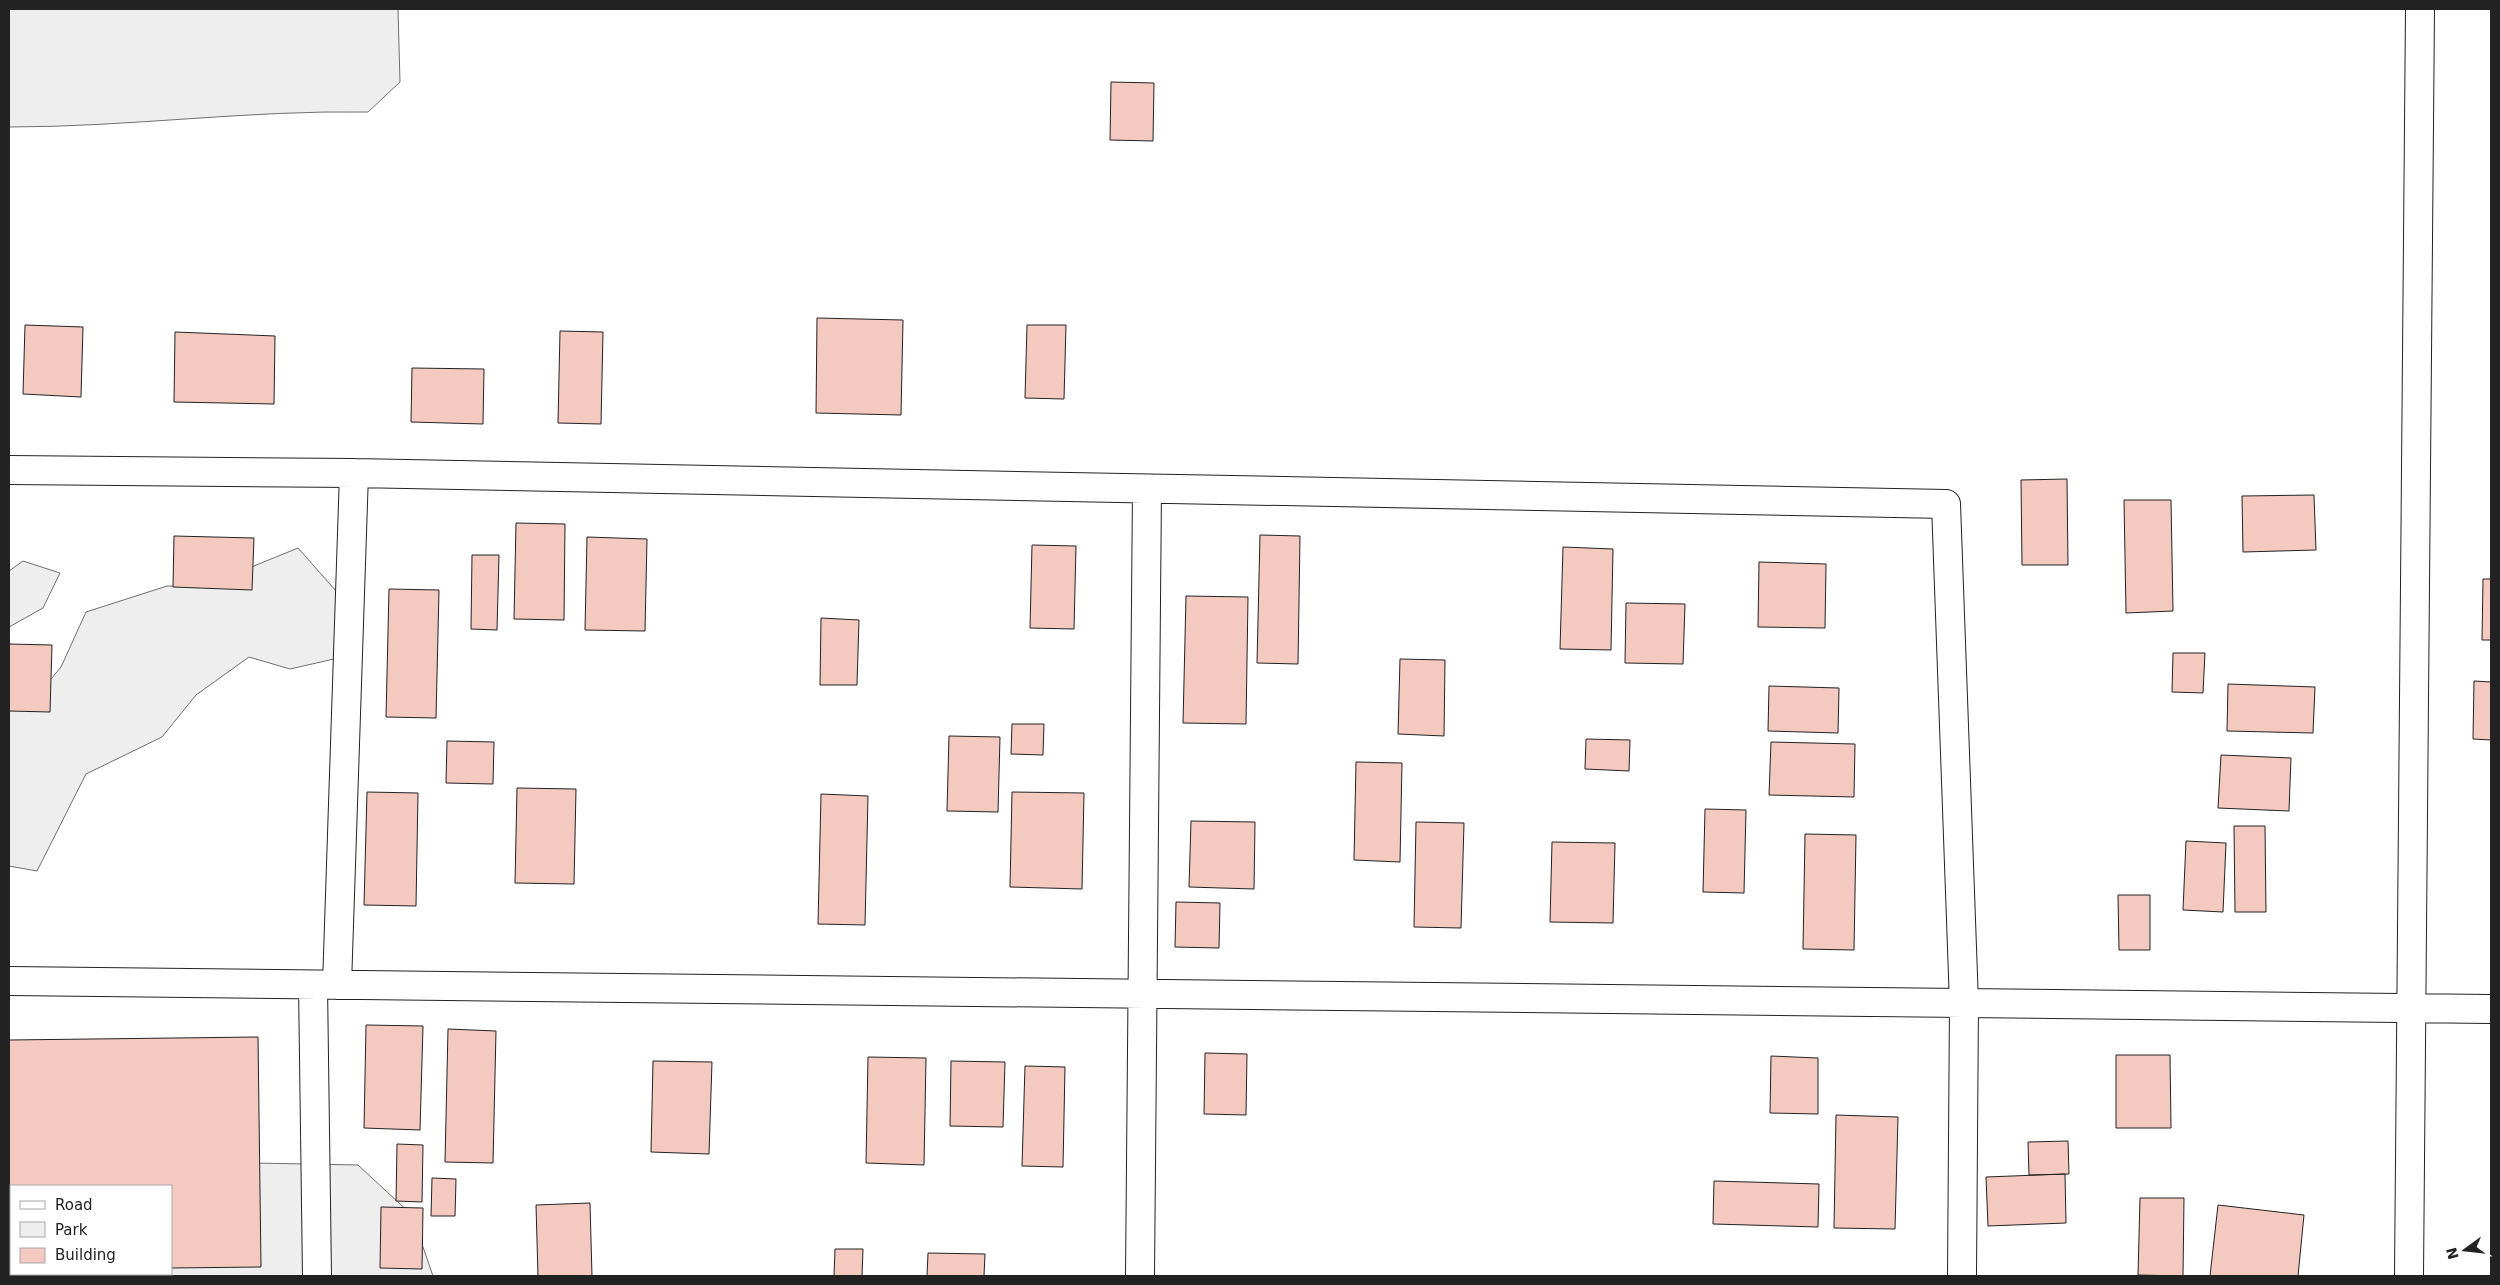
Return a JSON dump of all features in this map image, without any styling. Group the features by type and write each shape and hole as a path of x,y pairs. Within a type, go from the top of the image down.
{"street":[{"path":"2409,1276 2420,9"},
{"path":"9,470 354,473 1946,504 1964,1003 1962,1276"},
{"path":"317,1276 325,985 354,473"},
{"path":"1140,1276 1147,489"},
{"path":"9,981 2491,1009"}],"green space":[{"path":"9,9 398,9 400,82 368,112 323,112 9,127"},
{"path":"298,548 352,609 356,654 290,669 249,657 196,695 162,737 86,774 37,871 9,866 9,691 25,710 61,667 86,612 167,586 215,587 244,570"},
{"path":"23,561 60,573 43,608 9,627 9,571"},
{"path":"254,1163 358,1165 412,1215 433,1276 117,1276 172,1275 172,1204"}],"building":[{"path":"1111,82 1154,83 1153,141 1110,140"},
{"path":"817,318 903,320 901,415 816,413"},
{"path":"25,325 83,327 81,397 23,394"},
{"path":"1027,325 1066,325 1064,399 1025,398"},
{"path":"560,331 603,332 601,424 558,423"},
{"path":"175,332 275,336 274,404 174,402"},
{"path":"412,368 484,369 483,424 411,422"},
{"path":"2067,479 2068,565 2022,565 2021,480"},
{"path":"2314,495 2316,550 2243,552 2242,496"},
{"path":"2124,500 2171,500 2173,611 2126,613"},
{"path":"516,523 565,524 564,620 514,619"},
{"path":"1260,535 1300,536 1298,664 1257,663"},
{"path":"174,536 254,538 252,590 173,587"},
{"path":"587,537 647,539 645,631 585,630"},
{"path":"1032,545 1076,546 1074,629 1030,628"},
{"path":"1563,547 1613,549 1611,650 1560,649"},
{"path":"472,555 499,555 497,630 471,629"},
{"path":"1759,562 1826,564 1825,628 1758,627"},
{"path":"2483,579 2491,579 2491,640 2482,640"},
{"path":"389,589 439,590 436,718 386,717"},
{"path":"1186,596 1248,597 1246,724 1183,723"},
{"path":"1626,603 1685,604 1683,664 1625,663"},
{"path":"821,618 859,620 857,685 820,685"},
{"path":"9,644 52,645 50,712 9,711"},
{"path":"2173,653 2205,653 2203,693 2172,692"},
{"path":"1400,659 1445,660 1444,736 1398,734"},
{"path":"2474,681 2491,682 2491,740 2473,739"},
{"path":"2228,684 2315,687 2313,733 2227,731"},
{"path":"1769,686 1839,688 1838,733 1768,731"},
{"path":"1012,724 1044,724 1043,755 1011,754"},
{"path":"949,736 1000,737 998,812 947,811"},
{"path":"1586,739 1630,740 1629,771 1585,769"},
{"path":"447,741 494,742 493,784 446,783"},
{"path":"1771,742 1855,744 1854,797 1769,795"},
{"path":"2221,755 2291,758 2289,811 2218,808"},
{"path":"1356,762 1402,763 1400,862 1354,860"},
{"path":"517,788 576,789 574,884 515,883"},
{"path":"367,792 418,793 416,906 364,905"},
{"path":"1012,792 1084,793 1082,889 1010,887"},
{"path":"821,794 868,796 865,925 818,924"},
{"path":"1705,809 1746,810 1744,893 1703,892"},
{"path":"1191,821 1255,822 1254,889 1189,887"},
{"path":"1416,822 1464,823 1461,928 1414,927"},
{"path":"2234,826 2265,826 2266,912 2235,912"},
{"path":"1805,834 1856,835 1854,950 1803,949"},
{"path":"2186,841 2226,843 2223,912 2183,910"},
{"path":"1552,842 1615,843 1613,923 1550,922"},
{"path":"2118,895 2150,895 2150,950 2119,950"},
{"path":"1176,902 1220,903 1219,948 1175,947"},
{"path":"366,1025 423,1026 420,1130 364,1128"},
{"path":"448,1029 496,1031 493,1163 445,1162"},
{"path":"258,1037 261,1267 172,1268 172,1185 10,1185 9,1270 9,1040"},
{"path":"1205,1053 1247,1054 1246,1115 1204,1114"},
{"path":"2116,1055 2170,1055 2171,1128 2116,1128"},
{"path":"1771,1056 1818,1058 1818,1114 1770,1113"},
{"path":"868,1057 926,1058 924,1165 866,1163"},
{"path":"653,1061 712,1062 709,1154 651,1152"},
{"path":"951,1061 1005,1062 1003,1127 950,1126"},
{"path":"1025,1066 1065,1067 1063,1167 1022,1166"},
{"path":"1836,1115 1898,1117 1895,1229 1834,1228"},
{"path":"2068,1141 2069,1174 2029,1175 2028,1142"},
{"path":"397,1144 423,1145 422,1202 396,1201"},
{"path":"2065,1174 2066,1223 1988,1226 1986,1177"},
{"path":"432,1178 456,1179 455,1216 431,1216"},
{"path":"1714,1181 1819,1184 1818,1227 1713,1224"},
{"path":"2140,1198 2184,1198 2183,1276 2138,1275"},
{"path":"590,1203 592,1276 538,1276 536,1205"},
{"path":"2218,1205 2304,1215 2298,1276 2210,1276"},
{"path":"381,1207 423,1208 422,1269 380,1268"},
{"path":"835,1249 863,1249 862,1276 834,1276"},
{"path":"928,1253 985,1254 984,1276 927,1276"}]}
